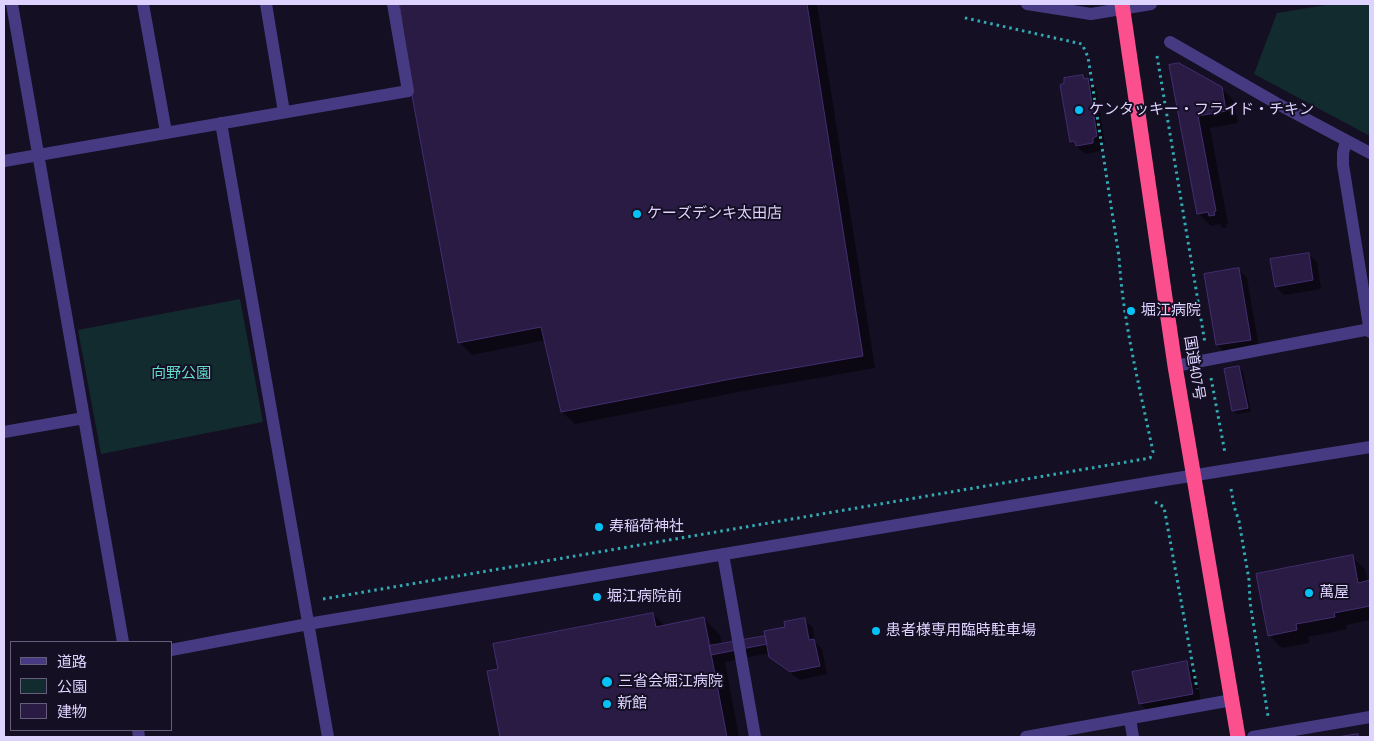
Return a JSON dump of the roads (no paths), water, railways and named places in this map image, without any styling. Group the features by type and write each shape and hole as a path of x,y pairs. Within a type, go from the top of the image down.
{"highway":[{"name":"国道407号","path":"1123,6 1176,366 1238,737"}],"street":[{"path":"12,4 123,641"},
{"path":"143,4 166,132"},
{"path":"266,4 284,112"},
{"path":"4,160 408,90 393,4"},
{"path":"1028,4 1091,14 1123,6 1151,4"},
{"path":"1170,42 1370,153"},
{"path":"220,123 328,737"},
{"path":"1346,141 1342,153 1343,165 1370,332"},
{"path":"1176,366 1370,329"},
{"path":"4,432 84,418"},
{"path":"172,650 308,624 1370,447"},
{"path":"723,554 755,737"},
{"path":"1026,737 1232,700"},
{"path":"1253,737 1370,717"},
{"path":"1130,719 1133,737"}],"place":[{"name":"ケンタッキー・フライド・チキン","path":"1079,110"},
{"name":"ケーズデンキ太田店","path":"637,214"},
{"name":"堀江病院","path":"1131,311"},
{"name":"寿稲荷神社","path":"599,527"},
{"name":"萬屋","path":"1309,593"},
{"name":"堀江病院前","path":"597,597"},
{"name":"患者様専用臨時駐車場","path":"876,631"},
{"name":"三省会堀江病院","path":"607,682"},
{"name":"新館","path":"607,704"}],"park label":[{"name":"向野公園","path":"181,374"}]}
